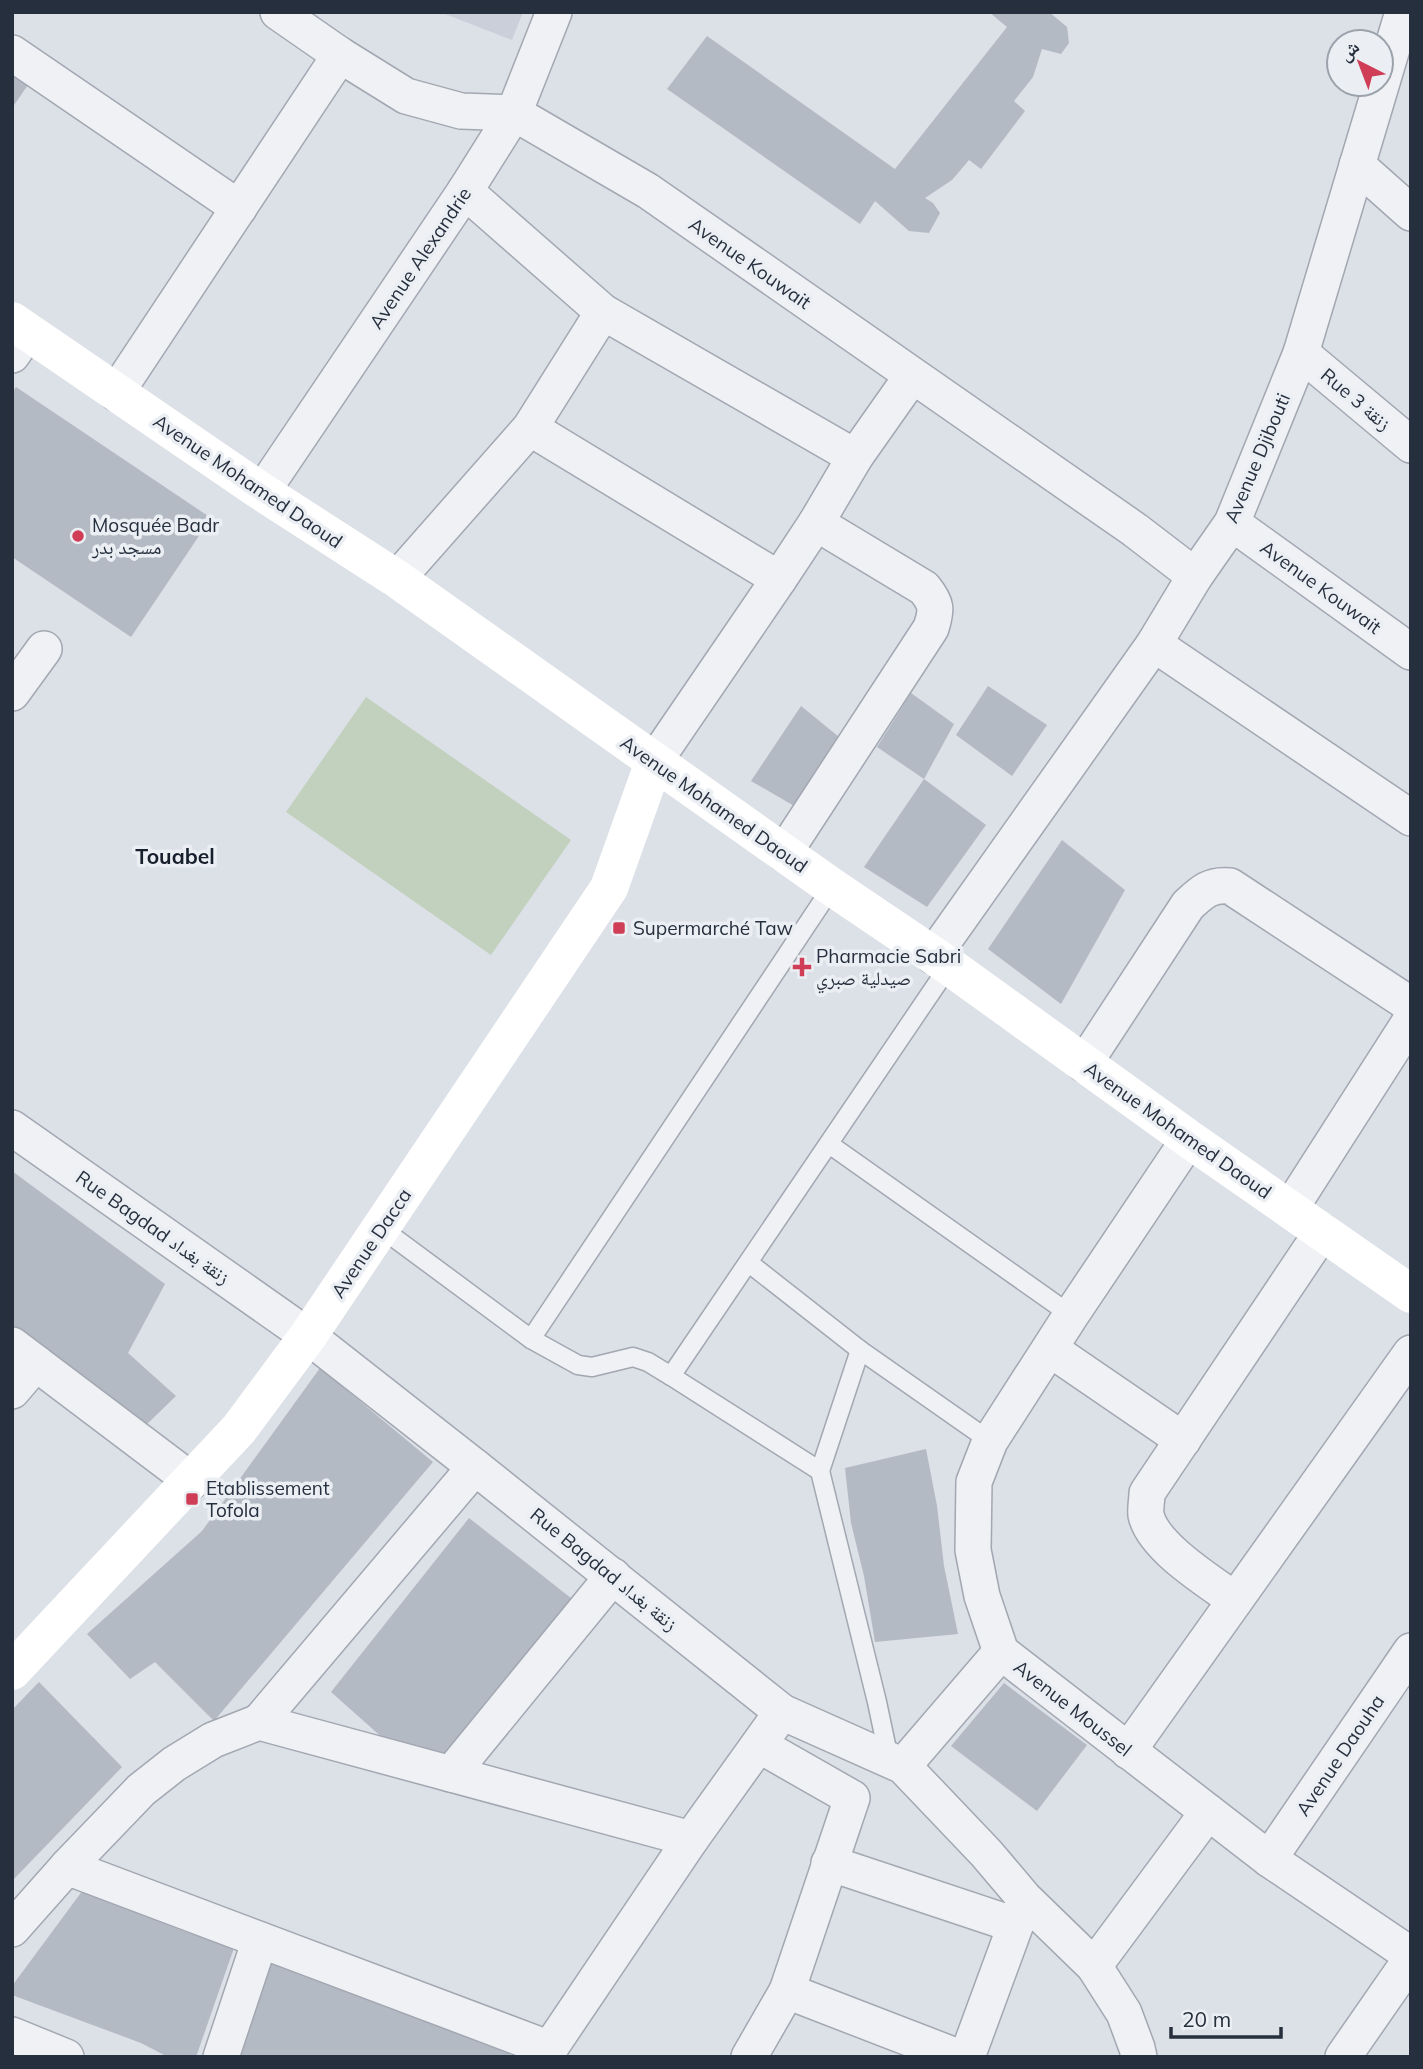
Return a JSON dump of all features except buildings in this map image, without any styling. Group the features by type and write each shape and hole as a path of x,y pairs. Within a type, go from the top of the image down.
{"street":[{"name":"Avenue Kouwait","path":"278,12 340,55 407,96 461,111 514,113 648,191 1135,530 1195,576"},
{"name":"Avenue Alexandrie","path":"262,492 465,191 514,113 554,12"},
{"name":"Avenue Djibouti","path":"941,961 1232,523 1301,353 1404,12"},
{"path":"12,53 239,208"},
{"path":"116,393 340,55"},
{"path":"1357,165 1411,213"},
{"path":"465,191 603,312 855,457"},
{"path":"397,579 530,428 603,312"},
{"name":"Avenue Mohamed Daoud","path":"18,336 116,393 397,579 1410,1293"},
{"name":"Rue 3 زنقة","path":"1301,353 1411,445"},
{"path":"654,762 816,523 855,457 912,376"},
{"path":"530,428 779,579"},
{"path":"784,853 931,628 937,611 932,598 924,589 816,523"},
{"name":"Avenue Kouwait","path":"1232,523 1411,652"},
{"path":"1154,644 1411,818"},
{"path":"12,694 44,649"},
{"name":"Avenue Dacca","path":"13,1668 239,1429 308,1336 608,888 654,762"},
{"path":"1084,1064 1188,905 1202,892 1218,885 1230,886 1411,1005"},
{"path":"1290,1209 1411,1020"},
{"name":"Rue Bagdad زنقة بغداد","path":"12,1128 308,1336 782,1712 896,1763 960,1824 1020,1912 1094,1966 1124,2013 1139,2057"},
{"name":"Avenue Moussel","path":"1189,1139 990,1441 974,1482 973,1550 982,1596 1001,1653 1269,1859 1411,1957"},
{"path":"1235,1600 1166,1547 1154,1532 1146,1514 1147,1493 1322,1232"},
{"path":"1050,1349 1183,1440"},
{"path":"1128,1751 1411,1353"},
{"path":"12,1391 24,1354 192,1481"},
{"path":"12,1929 141,1790 174,1764 214,1740 260,1722 475,1467"},
{"path":"451,1774 613,1576"},
{"name":"Avenue Daouha","path":"1269,1859 1411,1651"},
{"path":"896,1763 1001,1653"},
{"path":"67,1867 547,2053 691,1839 782,1712"},
{"path":"260,1722 691,1839"},
{"path":"749,2057 787,1991 852,1798 759,1745"},
{"path":"1094,1966 1208,1812"},
{"path":"830,1864 1020,1912 967,2057"},
{"path":"221,2057 260,1940"},
{"path":"1343,2057 1411,1957"},
{"path":"787,1991 958,2057"},
{"path":"12,2035 66,2057"}],"lane":[{"path":"531,1339 832,887"},
{"path":"671,1376 829,1144 941,961"},
{"path":"829,1144 1071,1315"},
{"path":"382,1228 531,1339 578,1365 592,1367 633,1357 648,1362 820,1471"},
{"path":"749,1263 860,1350 990,1441"},
{"path":"860,1350 820,1471 896,1763"}],"shaded area":[{"path":"440,12 523,12 512,40"}],"green space":[{"path":"366,697 571,840 491,955 286,812"}],"place":[{"name":"Mosquée Badr مسجد بدر","path":"78,536"},
{"name":"Supermarché Taw","path":"619,928"},
{"name":"Pharmacie Sabri صيدلية صبري","path":"802,967"},
{"name":"Etablissement Tofola","path":"192,1499"}],"district":[{"name":"Touabel","path":"175,857"}]}
